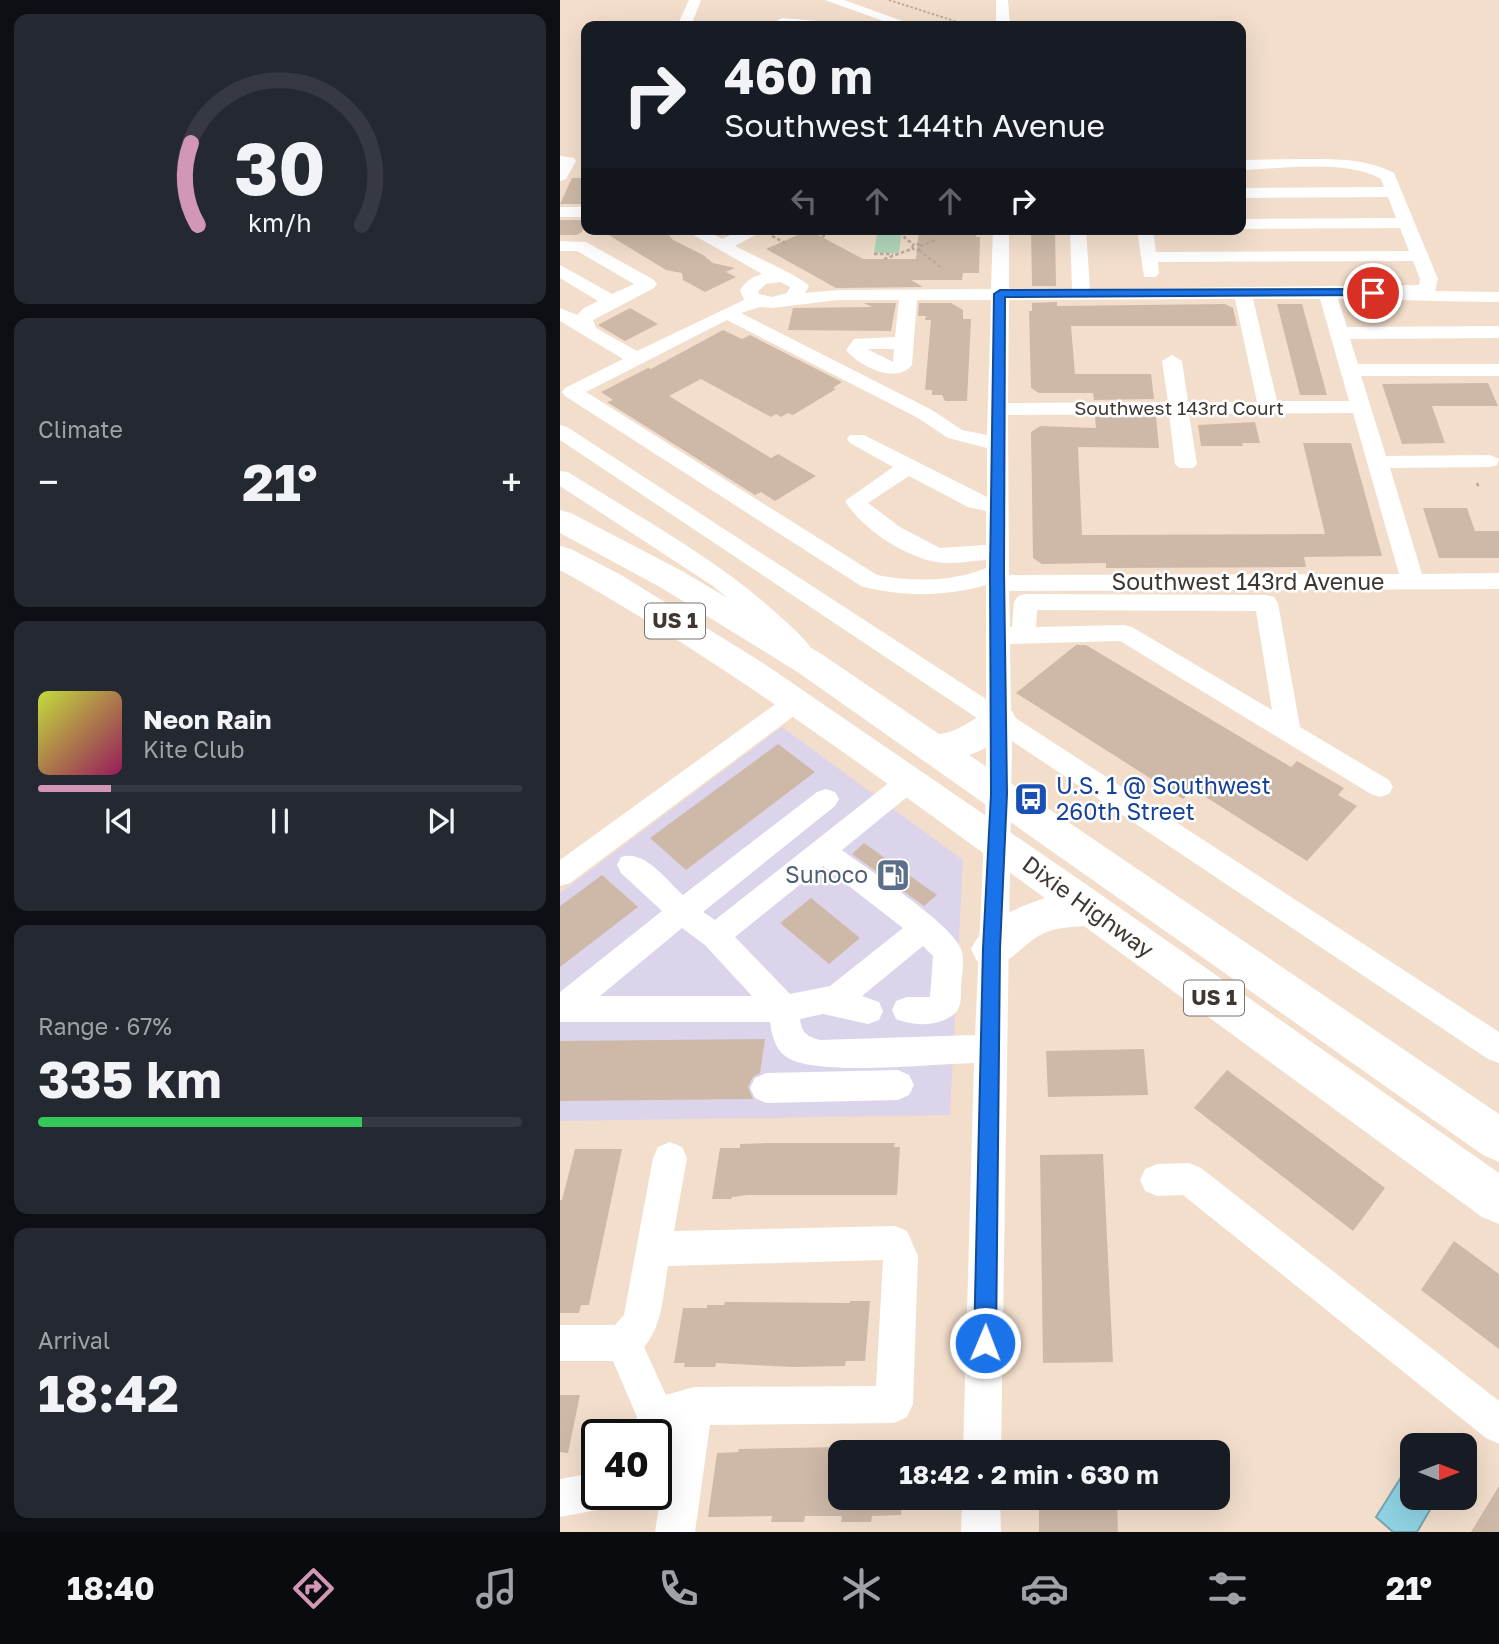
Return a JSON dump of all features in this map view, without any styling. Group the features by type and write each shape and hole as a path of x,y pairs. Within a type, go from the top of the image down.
{"highway":[{"name":"US 1","path":"560,520 591,534 729,612 811,664"},
{"path":"561,557 591,534"},
{"name":"Dixie Highway","path":"561,557 690,629 797,701 1499,1201"},
{"name":"Dixie Highway","path":"811,664 1499,1140"},
{"path":"932,748 978,739 999,720"},
{"path":"992,949 1015,927 1035,916 1057,911 1089,909"}],"street":[{"path":"686,21 695,0"},
{"path":"831,0 894,21"},
{"path":"1002,0 1003,21"},
{"path":"560,160 568,161 560,176"},
{"path":"1246,165 1368,166 1386,174 1429,282 1428,288 1419,293"},
{"path":"1246,193 1395,192"},
{"path":"560,212 581,212"},
{"path":"1246,224 1407,223"},
{"path":"702,235 789,280 838,295"},
{"path":"721,246 755,235"},
{"path":"982,1440 992,949 999,794 997,452 1001,235"},
{"path":"1077,235 1081,293"},
{"path":"1146,235 1153,293"},
{"path":"560,246 580,246 648,284 590,312 584,319 584,326"},
{"path":"1148,257 1420,257"},
{"path":"748,261 755,292 773,303 838,295 909,294 1419,293 1434,297 1499,297"},
{"path":"560,270 612,302"},
{"path":"633,357 755,292 789,280"},
{"path":"788,300 800,290 789,280"},
{"path":"565,388 727,313 755,292"},
{"path":"1243,293 1268,408"},
{"path":"1327,293 1413,582"},
{"path":"904,343 909,294"},
{"path":"727,313 925,414 955,434 961,444 974,455 997,452"},
{"path":"560,314 633,357"},
{"path":"1339,333 1499,332"},
{"path":"1164,361 1178,464"},
{"path":"1350,370 1499,370"},
{"path":"565,388 869,581 894,585 957,584 975,581 997,569"},
{"name":"Southwest 143rd Court","path":"998,409 1361,407"},
{"path":"560,432 1499,1049"},
{"path":"857,439 976,502 997,506"},
{"path":"1377,462 1490,461"},
{"path":"908,467 858,499 857,505 862,512 909,543 939,556 997,569"},
{"path":"560,477 688,559 761,611 781,628 811,664"},
{"path":"591,534 602,518 597,501"},
{"name":"Southwest 143rd Avenue","path":"997,569 1413,582 1499,581"},
{"path":"1024,634 1026,602 1266,603 1288,730"},
{"path":"998,636 1124,633 1380,787"},
{"path":"560,875 797,701"},
{"path":"715,936 909,781"},
{"path":"560,1009 825,799"},
{"path":"822,850 924,928 948,952 946,1004 935,1010 907,1010"},
{"path":"631,865 682,912 715,936 784,1009 787,1036 798,1048 820,1054 990,1048"},
{"path":"560,1009 784,1009 838,998 924,928"},
{"path":"823,1001 868,1011"},
{"path":"838,1087 841,1053"},
{"path":"766,1088 898,1086"},
{"path":"560,1343 623,1343 640,1324 670,1158"},
{"path":"1157,1180 1189,1180 1499,1425"},
{"path":"654,1249 895,1243 901,1256 894,1404 694,1406 667,1419"},
{"path":"623,1343 650,1419"},
{"path":"675,1532 694,1406"},
{"path":"560,1499 581,1494"},
{"path":"981,1510 981,1532"}],"path":[{"path":"889,0 954,21"},
{"path":"770,235 785,243"},
{"path":"900,235 913,247"},
{"path":"920,248 936,240"},
{"path":"884,259 913,247 920,248 943,269"},
{"path":"874,254 898,254"},
{"path":"1477,483 1479,488"}],"shaded area":[{"path":"782,727 963,860 950,1115 560,1121 560,893"}],"green space":[{"path":"877,235 901,237 899,253 874,253"}],"water":[{"path":"1400,1479 1400,1510 1430,1510 1417,1532 1393,1532 1376,1517"}],"building":[{"path":"572,178 581,178 581,204 560,204"},
{"path":"560,220 581,220 581,233 560,235"},
{"path":"609,235 669,235 713,263 735,268 726,272 736,277 705,292 683,280 682,273 666,270"},
{"path":"798,235 818,235 863,259 916,259 918,235 980,237 979,273 963,273 962,280 911,280 923,287 836,288 766,249"},
{"path":"1031,235 1055,235 1056,286 1032,286"},
{"path":"1057,302 1057,306 1225,304 1233,308 1237,326 1071,326 1075,374 1151,374 1154,399 1094,400 1093,393 1039,393 1031,388 1029,311 1032,311 1032,303"},
{"path":"864,303 896,303 891,331 788,330 793,308 872,307"},
{"path":"919,303 951,303 963,310 963,319 971,319 967,401 945,401 942,395 932,395 932,390 925,390 931,320 925,320 926,316 918,316"},
{"path":"1277,304 1302,304 1327,395 1300,395"},
{"path":"630,308 658,324 625,341 598,325"},
{"path":"723,330 742,339 750,335 842,382 833,388 836,389 793,415 788,413 781,417 776,414 771,417 701,379 669,396 771,458 778,454 816,476 775,501 761,492 755,495 607,402 613,400 601,392 648,368 651,369"},
{"path":"1488,383 1498,406 1432,406 1445,443 1402,444 1382,384"},
{"path":"1095,417 1156,417 1159,448 1078,447 1082,535 1325,534 1303,443 1351,443 1382,556 1304,557 1306,567 1106,568 1106,563 1042,564 1033,558 1031,432 1040,426 1096,428"},
{"path":"1255,422 1260,443 1242,443 1243,446 1201,446 1198,425"},
{"path":"1423,508 1467,508 1475,531 1499,531 1499,558 1439,558"},
{"path":"1076,645 1086,645 1291,767 1297,761 1344,788 1338,795 1357,806 1307,861 1193,789 1183,799 1016,693"},
{"path":"778,744 815,772 686,870 650,838"},
{"name":"Sunoco","path":"864,843 937,895 924,906 852,854"},
{"path":"602,875 638,907 560,967 560,906"},
{"path":"811,898 860,938 829,964 780,923"},
{"path":"765,1039 760,1073 753,1077 748,1087 753,1099 560,1101 560,1041"},
{"path":"1144,1049 1148,1095 1048,1097 1046,1051"},
{"path":"1227,1070 1385,1188 1353,1231 1194,1108"},
{"path":"768,1143 895,1143 894,1147 900,1147 897,1195 748,1195 712,1199 720,1148"},
{"path":"575,1149 622,1149 589,1305 581,1305 579,1313 560,1313 560,1200"},
{"path":"1103,1154 1113,1362 1043,1363 1040,1155"},
{"path":"1454,1241 1499,1274 1499,1349 1421,1290"},
{"path":"870,1301 865,1361 846,1361 845,1366 793,1367 716,1363 715,1367 684,1367 685,1363 674,1363 683,1308 707,1308 707,1305 724,1305 725,1302"},
{"path":"560,1395 580,1395 568,1453 560,1452"},
{"path":"828,1447 828,1510 901,1510 901,1515 872,1516 871,1522 841,1522 842,1516 805,1516 804,1522 771,1522 772,1516 708,1517 717,1453 738,1452 739,1449"},
{"path":"1499,1486 1499,1532 1471,1532"},
{"path":"1039,1510 1117,1510 1118,1532 1039,1532"}],"place":[{"name":"U.S. 1 @ Southwest 260th Street","path":"1031,799"},
{"name":"Sunoco","path":"893,875"}],"route":[{"path":"985,1343 992,949 999,794 997,444 1000,294 1373,293"}]}
